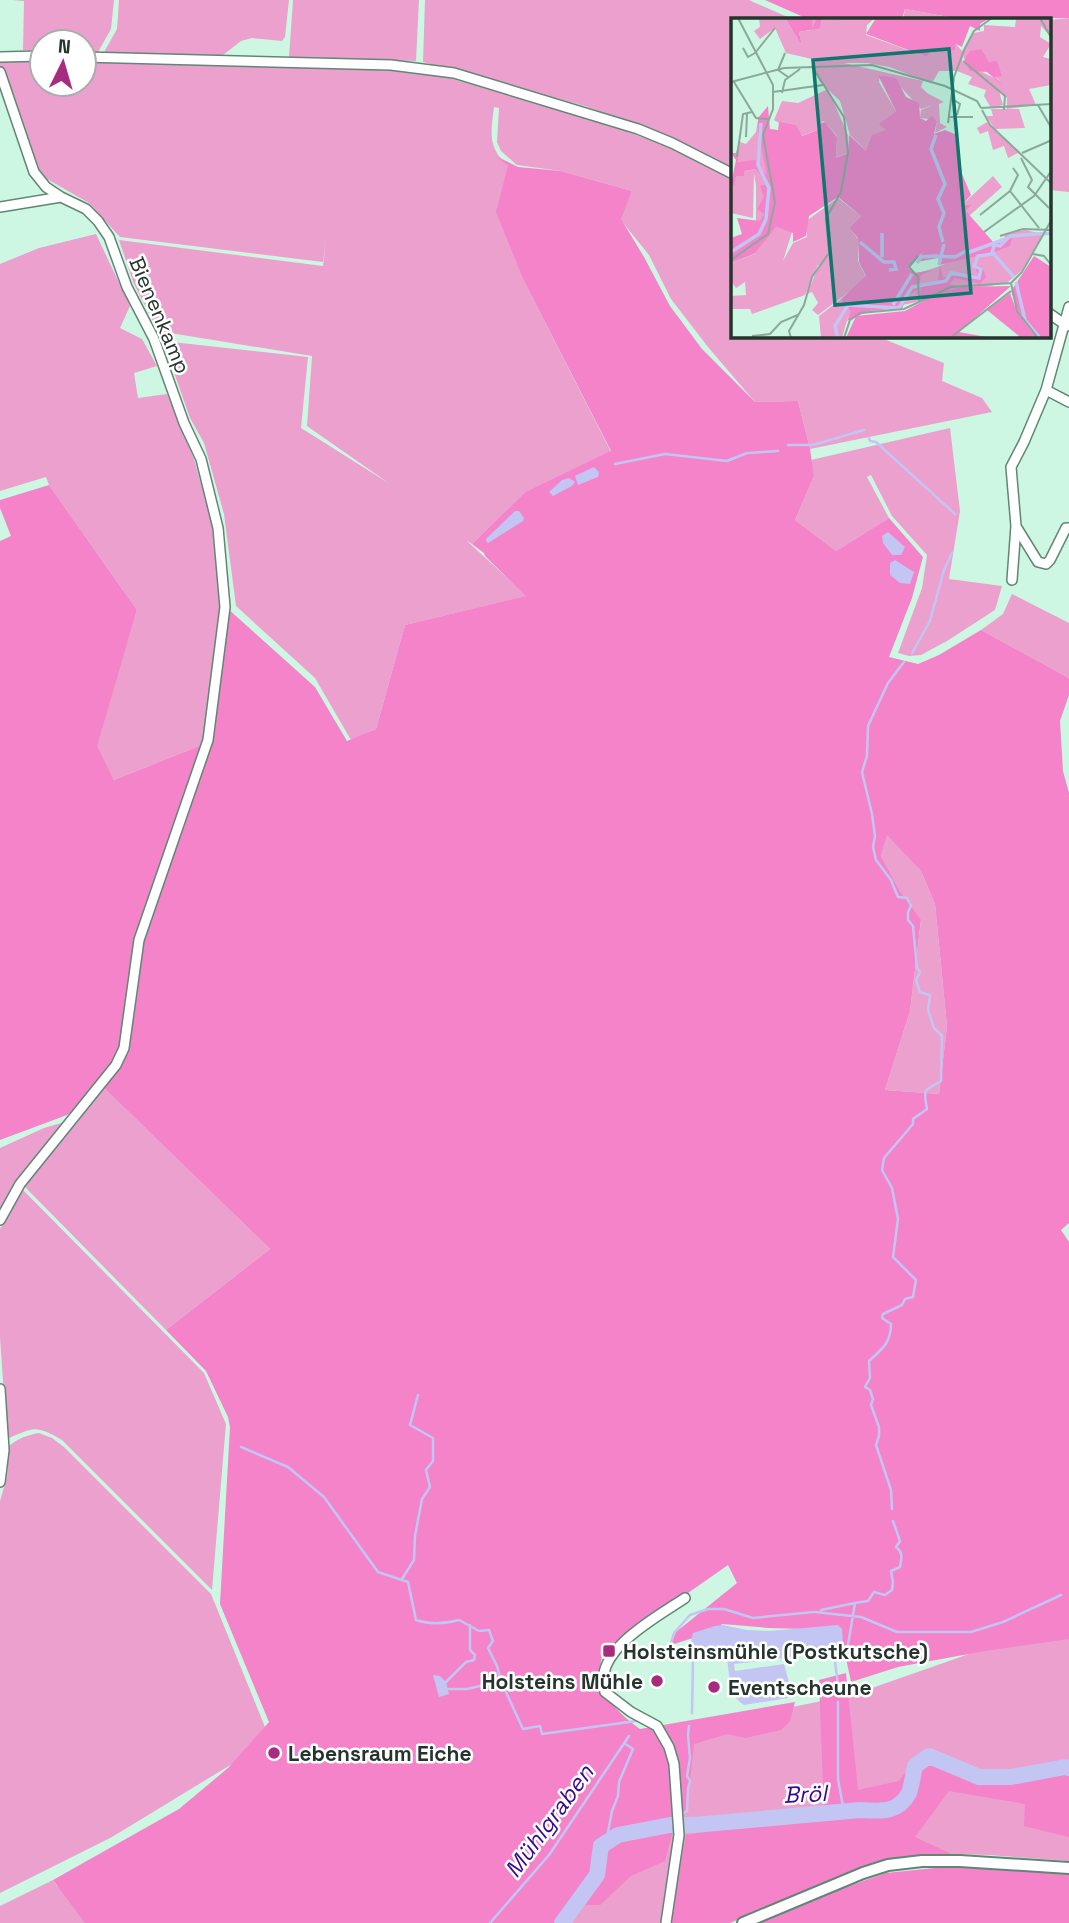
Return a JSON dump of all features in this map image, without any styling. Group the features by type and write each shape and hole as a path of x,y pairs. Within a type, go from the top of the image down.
{"main road":[{"path":"743,1923 888,1865 922,1861 960,1861 1069,1868"}],"street":[{"path":"0,57 28,56"},
{"path":"98,57 391,65 454,73 638,129 731,173"},
{"name":"Bienenkamp","path":"0,72 34,172 46,187 86,209 99,221 109,237 127,287 154,339 184,423 201,459 218,528 225,607 208,740 139,940 124,1048 116,1065 20,1184 0,1220"},
{"path":"0,206 61,197"},
{"path":"1012,580 1016,526 1010,467 1046,390 1067,326 1069,307"},
{"path":"1052,315 1067,326"},
{"path":"1046,390 1069,402"},
{"path":"1016,526 1038,562 1045,564 1050,560 1066,528 1069,528"},
{"path":"0,1388 4,1450 0,1482"},
{"path":"666,1923 679,1835 674,1764 670,1747 657,1726 631,1712 605,1692 603,1679 612,1654 632,1634 685,1598"}],"shaded area":[{"path":"12,0 114,0 111,29 98,52 98,28 28,28 28,50 23,50 24,1"},
{"path":"119,0 289,0 285,37 282,41 252,38 241,41 223,55 103,54 117,29"},
{"path":"293,0 419,0 416,61 289,57"},
{"path":"425,0 749,0 790,18 731,18 731,168 672,139 585,106 423,62"},
{"path":"765,0 1069,0 1069,18 954,18 905,9 902,18 806,18"},
{"path":"905,9 954,18 903,18"},
{"path":"1069,18 1069,192 1052,190 1052,20"},
{"path":"0,58 28,59 28,98 98,98 98,61 406,71 449,78 588,118 670,147 731,178 731,338 881,338 944,363 942,381 982,398 992,412 810,449 798,401 755,402 671,299 649,255 620,219 632,191 561,171 517,165 501,151 497,142 499,108 494,107 492,139 501,159 508,166 525,283 611,452 525,492 472,544 466,540 527,596 405,625 376,729 351,740 315,678 236,606 224,514 204,443 190,418 163,341 308,357 301,428 390,484 307,426 312,356 158,331 134,284 119,240 323,266 326,239 323,262 120,237 89,203 47,179 37,170 0,66"},
{"path":"496,156 518,167 561,171 632,191 621,219 670,306 702,349 755,402 798,401 814,476 795,520 836,551 889,518 923,557 912,598 889,657 918,664 981,630 1069,678 1069,695 1060,721 1063,771 1069,793 1069,1223 1061,1230 1069,1242 1069,1639 898,1667 851,1682 840,1630 722,1624 718,1630 671,1645 676,1632 737,1583 728,1565 602,1656 598,1688 625,1718 640,1729 795,1702 790,1721 781,1730 745,1738 727,1734 694,1744 687,1807 673,1831 665,1861 631,1876 600,1905 574,1905 560,1923 85,1923 53,1880 179,1809 228,1768 269,1722 220,1604 230,1427 228,1417 206,1371 166,1330 270,1249 103,1087 117,1069 141,941 210,746 227,608 315,687 347,741 376,729 405,625 526,596 472,544 525,492 611,451 525,283 496,212 508,166","holes":["887,835 921,871 935,904 947,1026 939,1094 885,1090 910,1011 921,920 900,891 881,856"]},
{"path":"96,234 130,306 120,328 142,339 157,366 134,373 138,398 167,394 194,459 211,519 222,610 204,744 114,780 96,746 137,610 46,477 0,491 0,264 39,248"},
{"path":"950,428 960,511 949,579 1002,586 995,610 921,655 909,656 898,653 922,588 927,555 892,516 871,475 867,477 889,518 836,551 795,520 814,476 811,460"},
{"path":"49,485 137,610 97,746 114,780 204,744 135,939 120,1047 112,1062 79,1105 67,1115 0,1140 0,541 11,536 0,508 0,500"},
{"path":"1012,594 1069,623 1069,678 981,630 1003,614"},
{"path":"887,834 921,871 935,904 947,1026 939,1094 885,1090 910,1011 921,921 900,891 881,856"},
{"path":"103,1087 270,1249 166,1330 23,1185"},
{"path":"68,1121 0,1213 0,1148 44,1128"},
{"path":"21,1188 204,1373 226,1424 212,1590 62,1440 35,1429 7,1439 0,1337 0,1229"},
{"path":"39,1433 64,1447 211,1594 265,1727 232,1764 112,1837 0,1893 0,1501 7,1477 9,1446 23,1437"},
{"path":"1069,1610 1069,1861 924,1853 840,1874 728,1923 0,1923 0,1906 53,1880 57,1886 598,1693 642,1732 782,1709 852,1695 969,1654"},
{"path":"846,1673 858,1790 899,1781 914,1761 997,1771 1069,1762 1069,1837 1024,1826 1025,1804 949,1791 915,1837 958,1857 885,1862 833,1879 730,1923 670,1923 686,1835 824,1812 819,1680"},
{"path":"964,1866 1069,1873 1069,1923 760,1923 886,1873"}],"water":[{"path":"594,467 599,472 598,477 578,485 575,476"},
{"path":"569,478 575,482 572,486 553,496 549,492 562,480"},
{"path":"515,511 519,511 523,521 488,543 486,539"},
{"path":"888,532 905,547 901,555 892,555 883,543 882,536"},
{"path":"895,560 914,572 910,584 900,583 890,575 890,563"},
{"path":"723,1625 769,1631 838,1625 842,1629 843,1643 834,1652 734,1664 735,1671 784,1664 790,1686 788,1698 744,1705 732,1691 727,1659 706,1658 692,1649 693,1633"},
{"path":"433,1675 440,1676 446,1682 449,1694 439,1697"}],"waterway":[{"path":"788,445 813,445 864,430"},
{"path":"869,438 955,514"},
{"path":"615,464 665,454 727,461 747,453 778,451"},
{"path":"912,653 930,621 944,570 952,553"},
{"path":"892,1509 891,1490 876,1445 879,1427 871,1405 873,1399 870,1390 865,1387 870,1378 869,1361 885,1345 889,1336 891,1324 882,1318 883,1314 902,1305 905,1299 913,1297 916,1280 893,1257 898,1219 892,1188 882,1170 884,1158 913,1124 913,1119 927,1109 926,1091 941,1081 942,1036 934,1028 928,1010 930,995 920,992 916,980 920,972 917,968 913,926 908,920 911,906 907,898 898,897 891,880 876,860 872,814 862,772 867,756 868,726 888,683 904,662"},
{"path":"402,1579 414,1560 415,1536 422,1499 430,1487 426,1470 433,1461 433,1438 410,1425 418,1395"},
{"path":"241,1447 288,1467 324,1497 378,1572 408,1582 416,1620 427,1623 459,1620 479,1631 489,1630 493,1641 488,1648 501,1681 467,1689 448,1689"},
{"path":"838,1684 835,1662 847,1651 855,1603 868,1601 874,1592 885,1595 892,1590 891,1571 900,1567 901,1554 896,1547 900,1541 893,1521"},
{"name":"Mühlgraben","path":"815,1612 861,1617 897,1632 971,1632 1003,1622 1061,1595"},
{"name":"Mühlgraben","path":"821,1610 855,1603"},
{"name":"Mühlgraben","path":"669,1649 674,1633 690,1615 708,1609 724,1609 753,1618 814,1612"},
{"path":"446,1682 466,1662 474,1660 475,1655 470,1650 470,1625"},
{"path":"692,1713 693,1662"},
{"path":"505,1690 523,1729 540,1726 542,1734 636,1721"},
{"path":"838,1702 838,1779 844,1812"},
{"path":"683,1825 682,1814 687,1811 690,1781 687,1776 690,1758 689,1726"},
{"name":"Mühlgraben","path":"490,1923 549,1855 629,1736"},
{"path":"606,1843 619,1782 633,1749 624,1743"},
{"name":"Bröl","path":"562,1923 597,1875 601,1846 618,1835 670,1825 888,1810 905,1800 915,1766 929,1756 979,1777 1011,1777 1069,1768"}],"place":[{"name":"Holsteinsmühle (Postkutsche)","path":"609,1651"},
{"name":"Holsteins Mühle","path":"657,1681"},
{"name":"Eventscheune","path":"714,1687"},
{"name":"Lebensraum Eiche","path":"274,1753"}]}
